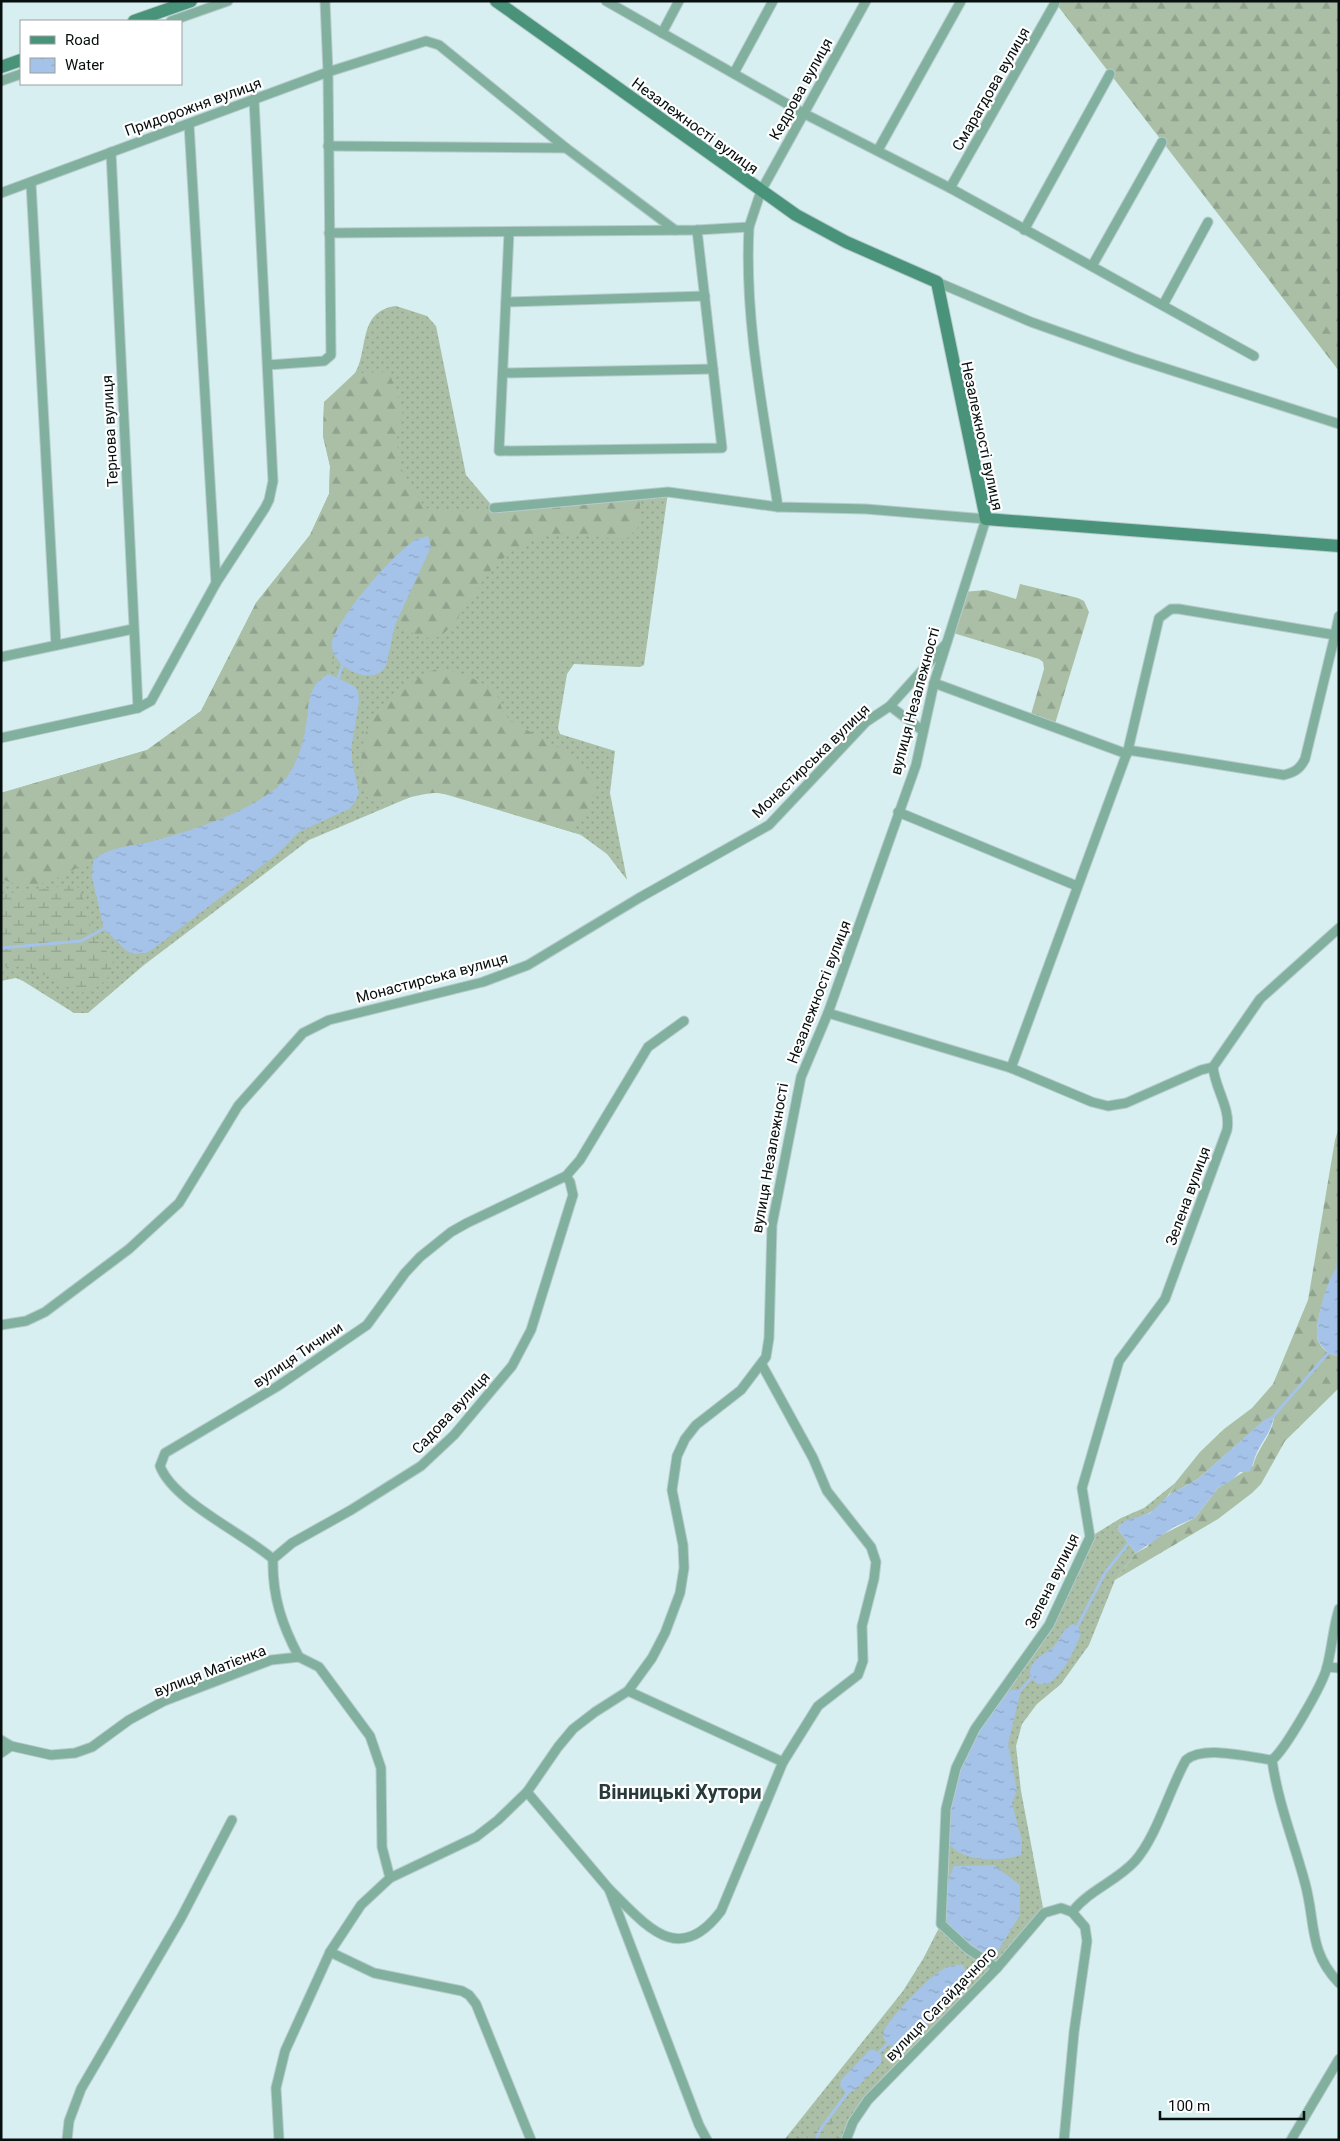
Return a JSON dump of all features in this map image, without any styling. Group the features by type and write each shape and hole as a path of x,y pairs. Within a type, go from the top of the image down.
{"street":[{"path":"137,20 191,1"},
{"path":"174,20 228,1"},
{"path":"268,365 324,361 331,354 328,72 325,1"},
{"name":"Незалежності вулиця","path":"279,2140 276,2098 280,2067 291,2036 330,1952 361,1905 390,1878 476,1837 527,1792 573,1729 628,1691 652,1658 665,1633 682,1583 683,1545 672,1490 676,1456 685,1439 696,1425 741,1390 762,1365 768,1351 773,1213 801,1077 828,1013 916,765 934,683 986,519 936,282 846,242 804,220 496,1"},
{"path":"606,1 803,113 950,188 1254,356"},
{"path":"662,33 679,1"},
{"path":"734,73 773,1"},
{"name":"Кедрова вулиця","path":"778,507 757,370 748,260 750,227 761,191 866,1"},
{"path":"878,150 961,1"},
{"name":"Смарагдова вулиця","path":"950,188 1056,3"},
{"name":"Придорожня вулиця","path":"1,194 328,72 426,41 439,45 566,148 675,230"},
{"path":"1,67 20,60"},
{"path":"1,81 20,74"},
{"path":"1024,230 1110,74"},
{"path":"1,738 138,708 151,700 216,584 265,508 272,492 268,365 254,99"},
{"path":"189,124 216,584"},
{"path":"1092,266 1162,142"},
{"path":"328,146 566,148"},
{"name":"Тернова вулиця","path":"111,152 138,708"},
{"path":"31,182 56,645"},
{"path":"1163,305 1208,222"},
{"path":"330,233 698,230 750,227"},
{"path":"510,232 500,452 722,448 698,230"},
{"path":"936,282 1031,322 1133,358 1339,424"},
{"path":"506,302 705,296"},
{"path":"503,373 713,369"},
{"path":"494,508 668,492 778,507 866,509 1339,546"},
{"path":"1011,1068 1128,752 1157,626 1164,612 1179,610 1335,635"},
{"path":"934,683 1128,752 1284,775 1294,772 1301,767 1305,758 1339,616"},
{"path":"1,657 133,628"},
{"name":"Монастирська вулиця","path":"1,1325 26,1321 45,1312 129,1249 179,1203 238,1106 303,1033 341,1017 483,982 542,958 639,898 769,825 866,722 890,706 946,643"},
{"path":"890,706 923,731"},
{"path":"898,812 1077,886"},
{"path":"828,1013 1011,1068 1092,1102 1108,1106 1126,1103 1201,1070 1213,1067 1260,999 1339,928"},
{"path":"566,1176 580,1160 648,1047 684,1021"},
{"name":"Зелена вулиця","path":"997,1968 968,1949 941,1924 943,1836 951,1783 975,1729 1049,1625 1090,1537 1082,1488 1119,1361 1165,1299 1227,1130 1229,1120 1214,1081 1213,1067"},
{"name":"вулиця Тичини","path":"274,1559 254,1542 202,1510 164,1478 160,1466 165,1453 278,1386 367,1325 405,1273 420,1257 451,1232 566,1176"},
{"name":"Садова вулиця","path":"274,1559 292,1543 351,1510 421,1466 454,1435 512,1366 531,1330 573,1195 570,1182 566,1176"},
{"path":"527,1792 609,1889 651,1930 666,1937 689,1939 708,1928 721,1911 783,1762 818,1706 858,1675 864,1661 862,1626 874,1579 876,1562 871,1547 827,1491 813,1458 762,1365"},
{"path":"274,1559 276,1598 283,1627 299,1658 319,1667 370,1736 381,1768 382,1846 390,1878"},
{"path":"1272,1760 1284,1748 1327,1667 1333,1630 1339,1609"},
{"name":"вулиця Матієнка","path":"11,1746 51,1755 75,1753 92,1747 129,1720 164,1701 271,1660 299,1658"},
{"path":"1327,1667 1339,1668"},
{"path":"628,1691 783,1762"},
{"path":"1,1740 11,1746 1,1753"},
{"path":"1064,2140 1074,2032 1087,1941 1084,1927 1072,1912 1084,1899 1128,1867 1139,1855 1178,1774 1186,1760 1193,1754 1206,1752 1272,1760"},
{"path":"1272,1760 1279,1802 1307,1891 1314,1942 1322,1964 1339,1983"},
{"path":"67,2140 69,2121 81,2088 180,1918 232,1820"},
{"path":"609,1889 689,2099 707,2140"},
{"name":"вулиця Сагайдачного","path":"846,2140 856,2116 868,2100 997,1968 1044,1913 1061,1908 1072,1912"},
{"path":"330,1952 374,1972 462,1991 469,1995 476,2004 531,2140"},
{"path":"1291,2140 1339,2059"}],"green space":[{"path":"1054,1 1339,1 1339,371"},
{"path":"396,306 427,316 436,326 466,475 494,508 668,492 644,665 640,667 574,664 567,674 558,728 560,734 615,751 610,793 627,880 607,854 581,835 451,795 431,792 420,793 309,840 144,965 88,1013 74,1013 16,978 1,981 1,793 147,750 201,711 256,603 310,535 329,494 330,466 323,436 324,402 345,385 355,373 362,354 366,333 375,315 384,309"},
{"path":"389,372 403,411 397,436 399,465 425,508 459,512 641,494 638,528 627,538 571,533 548,535 522,546 495,566 455,622 448,630 434,638 419,635 394,625 431,547 333,636 334,657 329,674 317,683 311,692 301,749 291,770 276,788 261,799 224,818 183,833 104,853 48,882 33,885 18,884 2,879 1,793 147,750 201,711 256,603 310,535 329,494 330,466 323,436 324,402 355,373"},
{"path":"1020,584 1078,598 1084,601 1089,612 1054,727 1030,718 1044,669 1043,662 1039,659 950,632 963,592 986,590 1016,599"},
{"path":"438,669 461,674 491,689 496,694 504,713 510,720 577,759 588,769 594,781 594,795 587,811 572,832 441,793 424,794 387,802 373,801 367,797 363,786 362,764 363,746 367,730 379,712 398,693 429,672"},
{"path":"75,885 87,909 94,935 111,957 113,963 109,976 99,986 80,993 25,966 1,967 1,894"},
{"path":"1339,1127 1339,1267 1331,1279 1323,1301 1317,1334 1319,1343 1324,1349 1329,1353 1339,1356 1339,1388 1285,1441 1261,1484 1252,1493 1218,1519 1115,1580 1136,1553 1147,1547 1154,1539 1195,1518 1218,1488 1253,1466 1271,1429 1274,1416 1250,1433 1198,1479 1169,1495 1175,1483 1200,1452 1224,1429 1252,1408 1273,1384 1308,1300 1335,1140"},
{"path":"1175,1483 1161,1504 1145,1515 1129,1520 1117,1528 1136,1553 1115,1580 1089,1645 1061,1684 1037,1704 1022,1724 1016,1746 1021,1791 1044,1913 868,2100 846,2140 784,2140 903,1991 923,1959 941,1924 943,1836 963,1753 1049,1625 1090,1537 1121,1518 1144,1508"},
{"path":"833,2112 830,2140 806,2140 818,2119"}],"water":[{"path":"428,536 431,547 395,625 386,666 380,672 372,675 363,675 346,668 334,654 332,646 342,621 381,571 395,557 417,539"},
{"path":"329,674 354,686 358,691 359,702 352,744 352,761 359,793 355,802 349,809 299,832 276,855 153,949 146,953 134,954 127,951 104,929 92,877 93,861 106,852 150,842 215,821 247,807 275,789 288,775 298,757 306,728 311,692 322,678"},
{"path":"1338,1267 1339,1356 1329,1353 1324,1349 1318,1340 1317,1334 1319,1314 1326,1290"},
{"path":"1274,1415 1271,1428 1257,1451 1249,1472 1240,1472 1232,1480 1218,1488 1195,1518 1174,1527 1136,1553 1117,1528 1125,1521 1150,1513 1169,1495 1198,1479 1264,1420"},
{"path":"1073,1624 1078,1627 1081,1634 1066,1664 1049,1683 1039,1684 1035,1682 1030,1675 1032,1665 1056,1644 1063,1632"},
{"path":"1011,1690 1021,1690 1008,1744 1017,1790 1012,1803 1022,1841 1021,1855 1003,1859 972,1857 962,1854 949,1843 952,1793 970,1748 986,1721"},
{"path":"994,1865 1020,1885 1020,1915 998,1951 982,1952 959,1936 949,1924 945,1908 947,1889 954,1866"},
{"path":"963,1965 967,1975 964,1982 923,2030 903,2048 894,2047 886,2042 883,2035 885,2028 932,1977 946,1968"},
{"path":"870,2050 874,2050 881,2055 881,2063 855,2090 847,2094 840,2086 841,2080"}],"waterway":[{"path":"337,681 344,661"},
{"path":"1,948 81,941 107,927"},
{"path":"1338,1271 1339,1196"},
{"path":"1272,1418 1330,1351"},
{"path":"1076,1629 1105,1573 1132,1539"},
{"path":"1019,1692 1033,1676"},
{"path":"877,2054 890,2042"},
{"path":"816,2140 820,2130 849,2091"}],"district":[{"name":"Вінницькі Хутори","path":"680,1792"}]}
